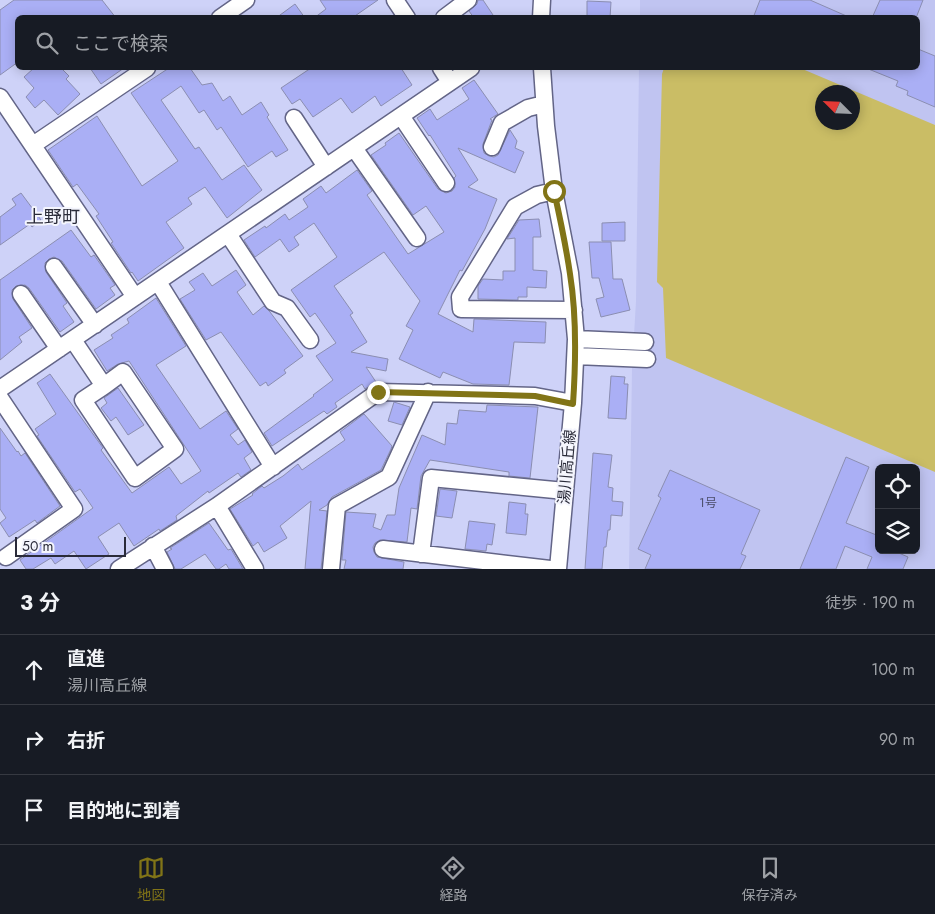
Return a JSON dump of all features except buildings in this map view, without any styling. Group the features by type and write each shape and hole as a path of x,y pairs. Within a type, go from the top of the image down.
{"street":[{"path":"224,15 246,0"},
{"path":"395,0 405,15"},
{"path":"448,15 468,0"},
{"path":"541,15 542,0"},
{"path":"33,145 144,70"},
{"path":"442,70 450,82"},
{"path":"0,390 468,70"},
{"name":"湯川高丘線","path":"542,70 554,191 570,273 576,347 573,404 558,569"},
{"path":"0,97 135,297"},
{"path":"492,147 502,123 528,108 544,104"},
{"path":"400,116 446,182"},
{"path":"294,118 326,167"},
{"path":"354,148 416,238"},
{"path":"554,191 537,195 515,207 460,298 461,309 574,310"},
{"path":"228,234 274,302 287,308 310,340"},
{"path":"54,267 95,325"},
{"path":"158,282 273,466"},
{"path":"21,294 104,386"},
{"path":"576,347 645,342"},
{"path":"576,347 647,359"},
{"path":"123,372 175,449 135,478 83,400 104,386 123,372"},
{"path":"119,569 217,506 378,392 535,396 573,404"},
{"path":"331,569 337,506 389,477 428,392"},
{"path":"0,398 74,509 6,558"},
{"path":"421,554 431,478 565,491"},
{"path":"217,506 255,569"},
{"path":"153,546 165,569"},
{"path":"383,549 550,569"}],"shaded area":[{"path":"640,0 935,0 935,569 629,569 632,369 636,301 639,70 920,70 920,15 640,15"},
{"path":"663,70 805,70 840,85 815,85 815,130 860,130 860,93 935,125 935,472 920,464 666,358 663,288 657,282"}],"district":[{"name":"上野町","path":"53,217"}],"route":[{"path":"378,392 535,396 573,404 576,356 574,310 570,273 554,191"}]}
